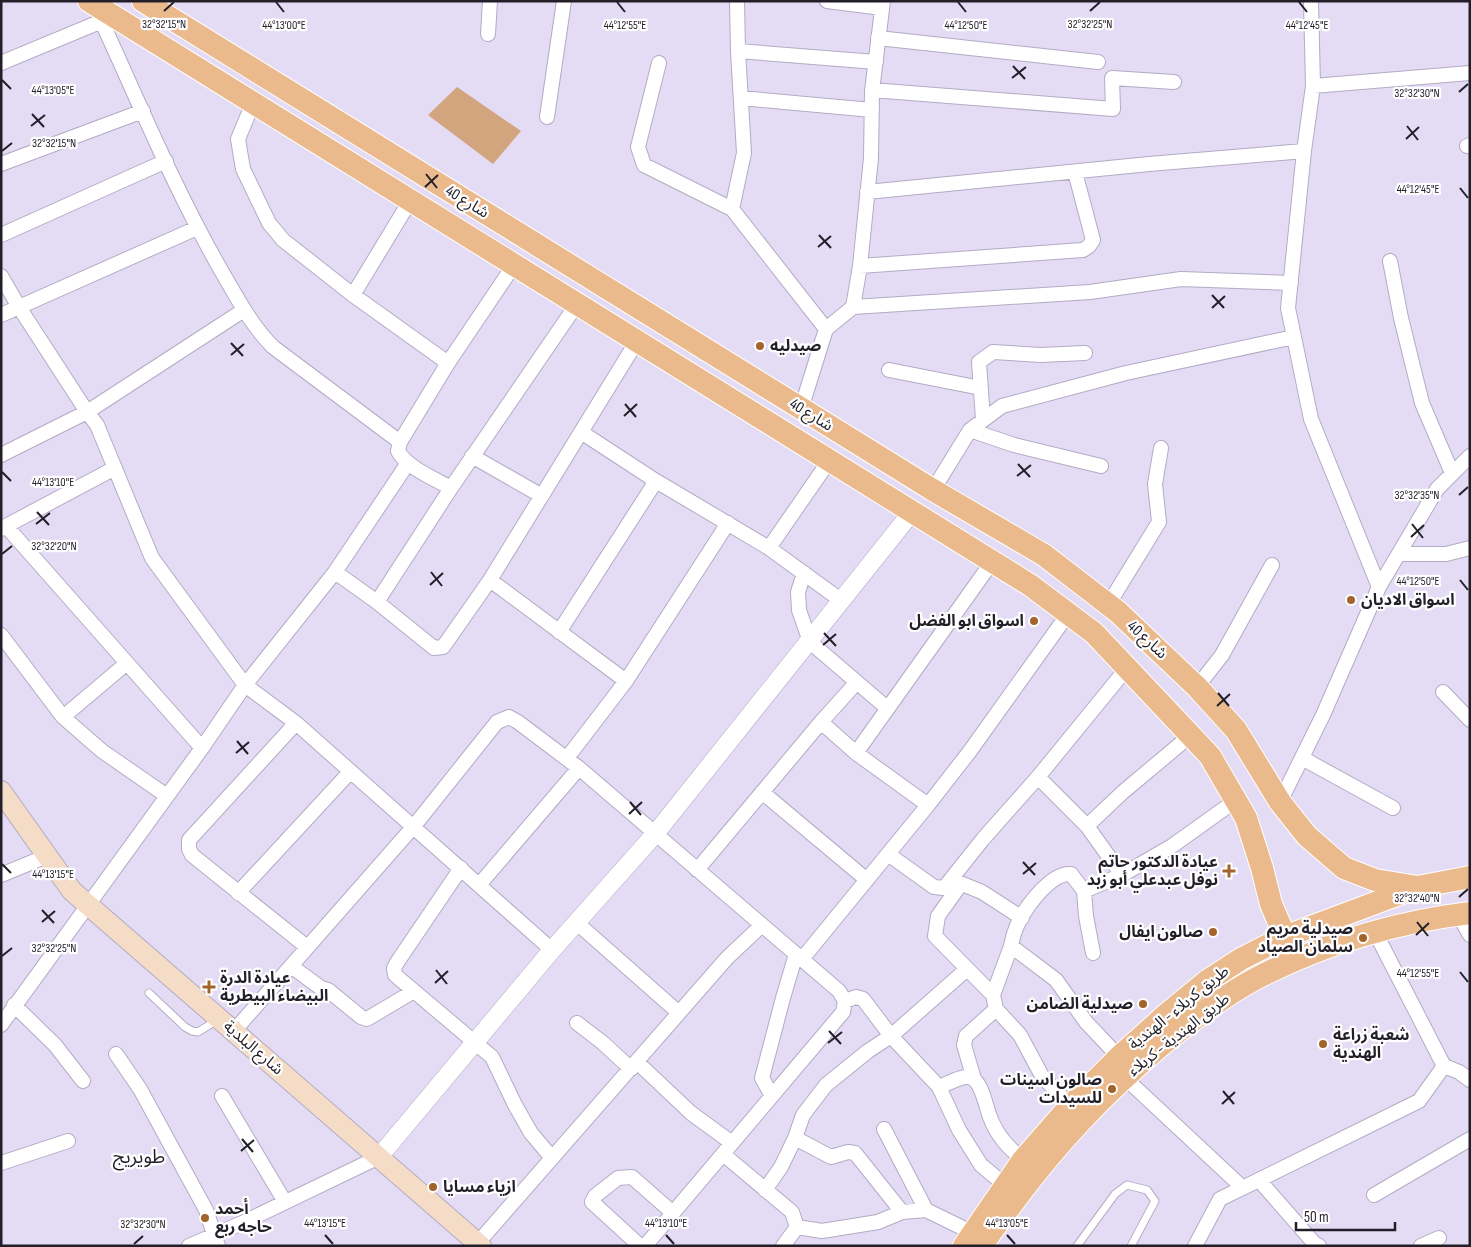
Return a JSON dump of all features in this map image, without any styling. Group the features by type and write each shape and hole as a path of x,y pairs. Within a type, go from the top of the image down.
{"main road":[{"name":"شارع 40","path":"143,1 801,409 1044,555 1108,604 1197,687 1236,730 1280,802 1307,836 1344,868 1375,880 1418,887"},
{"name":"شارع 40","path":"95,9 253,103 1030,585 1094,633 1210,756 1246,818 1271,904 1295,960"},
{"path":"308,137 323,112"},
{"path":"367,174 382,149"},
{"path":"1210,756 1236,730"},
{"name":"شارع البلدية","path":"1,791 72,891 478,1245"},
{"name":"طريق كربلاء - الهندية","path":"973,1241 1006,1184 1023,1160 1070,1106 1121,1067 1168,1013 1207,982 1241,959 1284,937 1418,887 1470,877"},
{"name":"طريق الهندية - كربلاء","path":"973,1241 1084,1116 1121,1067 1176,1033 1218,1002 1255,979 1295,960 1375,932 1438,917 1464,914"},
{"path":"1226,970 1231,972 1237,979 1238,990"}],"street":[{"path":"488,34 490,1"},
{"path":"547,117 564,1"},
{"path":"732,209 744,153 737,1"},
{"path":"827,1 882,4 872,90 871,158 860,266 853,307"},
{"path":"1311,1 1313,86 1304,151 1288,308 1311,419 1379,587"},
{"path":"1,63 95,9 197,228 244,310 263,337 273,347 400,442"},
{"path":"878,38 1098,62"},
{"path":"738,51 876,62"},
{"path":"659,63 638,147 644,165 732,209 826,329"},
{"path":"1313,86 1470,73"},
{"path":"872,90 1113,109 1112,78 1174,82"},
{"path":"741,98 872,110"},
{"path":"253,103 238,139 244,169 269,222 283,240 353,295 448,363"},
{"path":"1,164 143,112"},
{"path":"867,192 1304,151"},
{"path":"1,235 166,160"},
{"path":"860,266 1083,250 1093,240 1075,172"},
{"path":"353,295 410,201"},
{"path":"1,315 197,228"},
{"path":"1390,261 1401,318 1422,403 1452,473"},
{"path":"450,488 401,458 398,451 400,442 448,363 514,265"},
{"path":"1,276 19,307 97,425 152,558 245,685 296,723 552,950"},
{"path":"801,409 826,329 853,307 1090,292 1181,279 1291,283"},
{"path":"377,602 450,488 577,304"},
{"path":"2,453 87,412 244,310"},
{"path":"933,490 970,430 1002,406 1126,373 1294,337"},
{"path":"335,572 377,602 434,648 443,646 490,580 637,341"},
{"path":"983,420 979,362 993,352 1041,355 1085,353"},
{"path":"889,370 981,388"},
{"path":"970,430 1014,445 1102,466"},
{"path":"581,432 656,481 770,548 842,601"},
{"path":"1108,604 1159,522 1155,484 1161,448"},
{"path":"472,456 542,496"},
{"path":"1280,802 1323,715 1379,587 1437,489 1470,456"},
{"path":"770,548 829,460"},
{"path":"3,1019 202,748 245,685 335,572 408,463"},
{"path":"115,468 4,528 202,748"},
{"path":"559,632 656,481"},
{"path":"189,1246 216,1240 242,1223 379,1157 552,950 655,834 912,512"},
{"path":"567,758 626,681 728,523"},
{"path":"1399,554 1446,554 1470,548"},
{"path":"856,753 992,562"},
{"path":"1197,687 1222,655 1272,565"},
{"path":"804,573 798,592 799,610 810,642 887,708"},
{"path":"490,580 626,681"},
{"path":"772,1096 762,1078 783,998 799,957 867,880 928,806 970,751 1068,614"},
{"path":"1,636 63,717 102,751 167,796"},
{"path":"63,717 127,664"},
{"path":"1070,1106 1042,1076 1020,1035 994,1002 967,969 936,936 938,916 956,882 983,839 1038,777 1127,668"},
{"path":"697,870 857,682"},
{"path":"1444,692 1470,720"},
{"path":"227,1025 291,966 414,826 498,722 509,717 579,768 839,991 845,1001 843,1012 645,1246"},
{"path":"821,722 856,753 928,806"},
{"path":"296,723 189,840 189,849 192,855 307,947"},
{"path":"1087,826 1123,792 1191,735"},
{"path":"1302,758 1393,808"},
{"path":"478,885 579,768"},
{"path":"238,893 350,772"},
{"path":"1038,777 1087,826 1122,875"},
{"path":"762,792 867,880"},
{"path":"1084,891 1122,875 1172,846 1235,801"},
{"path":"888,854 934,887 944,888 956,882 982,892 1022,918"},
{"path":"1,875 47,856"},
{"path":"461,868 394,968 395,975 492,1057 515,1106 531,1133 552,1158"},
{"path":"1023,1160 1004,1144 990,1118 978,1084 974,1079 964,1046 966,1036 994,1002 1015,931 1029,905 1044,888 1060,875 1071,874 1084,891 1086,916 1093,953"},
{"path":"1464,914 1470,935"},
{"path":"577,924 680,1013"},
{"path":"478,1245 727,958 762,925"},
{"path":"1375,932 1444,1066 1466,1072"},
{"path":"1011,946 1056,980 1121,1067 1243,1188"},
{"path":"291,966 321,988 333,994 361,1017 367,1018 414,992"},
{"path":"765,1190 781,1166 795,1138 803,1115 826,1085 868,1051 891,1036 967,969"},
{"path":"845,1001 856,996 863,999 891,1036 939,1087 959,1130 981,1165 1006,1184"},
{"path":"14,1005 55,1045 83,1081"},
{"path":"577,1023 634,1065 691,1113 728,1148 765,1190 792,1212 797,1227"},
{"path":"116,1054 140,1089 197,1193 206,1210 216,1240"},
{"path":"1195,1246 1220,1199 1419,1101 1444,1066"},
{"path":"939,1087 966,1077 974,1079"},
{"path":"222,1096 285,1202"},
{"path":"884,1129 926,1210 973,1241"},
{"path":"795,1138 831,1157 848,1152 854,1153 902,1212"},
{"path":"1374,1195 1470,1138"},
{"path":"1,1163 68,1142"},
{"path":"640,1246 592,1202 595,1196 618,1178 632,1177 672,1214"},
{"path":"1259,1180 1314,1244 1318,1246"},
{"path":"797,1227 822,1231 878,1222 902,1212 926,1210"},
{"path":"783,1246 797,1227"},
{"path":"1421,1246 1439,1238"}],"lane":[{"path":"149,993 192,1031 198,1032 227,1025"},
{"path":"1077,1246 1115,1194 1127,1185 1147,1190 1155,1201 1131,1246"}],"shaded area":[{"path":"457,87 521,131 493,164 428,115"}],"place":[{"name":"صيدليه","path":"760,346"},
{"name":"اسواق الاديان","path":"1351,600"},
{"name":"اسواق ابو الفضل","path":"1034,621"},
{"name":"عيادة الدكتور حاتم نوفل عبدعلي أبو زبد","path":"1229,871"},
{"name":"صالون ايفال","path":"1213,932"},
{"name":"صيدلية مريم سلمان الصياد","path":"1363,938"},
{"name":"عيادة الدرة البيضاء البيطرية","path":"209,987"},
{"name":"صيدلية الضامن","path":"1143,1004"},
{"name":"شعبة زراعة الهندية","path":"1323,1044"},
{"name":"صالون اسينات للسيدات","path":"1112,1089"},
{"name":"ازياء مسايا","path":"433,1187"},
{"name":"أحمد حاجه ربع","path":"205,1218"}],"district":[{"name":"طويريج","path":"139,1157"}]}
